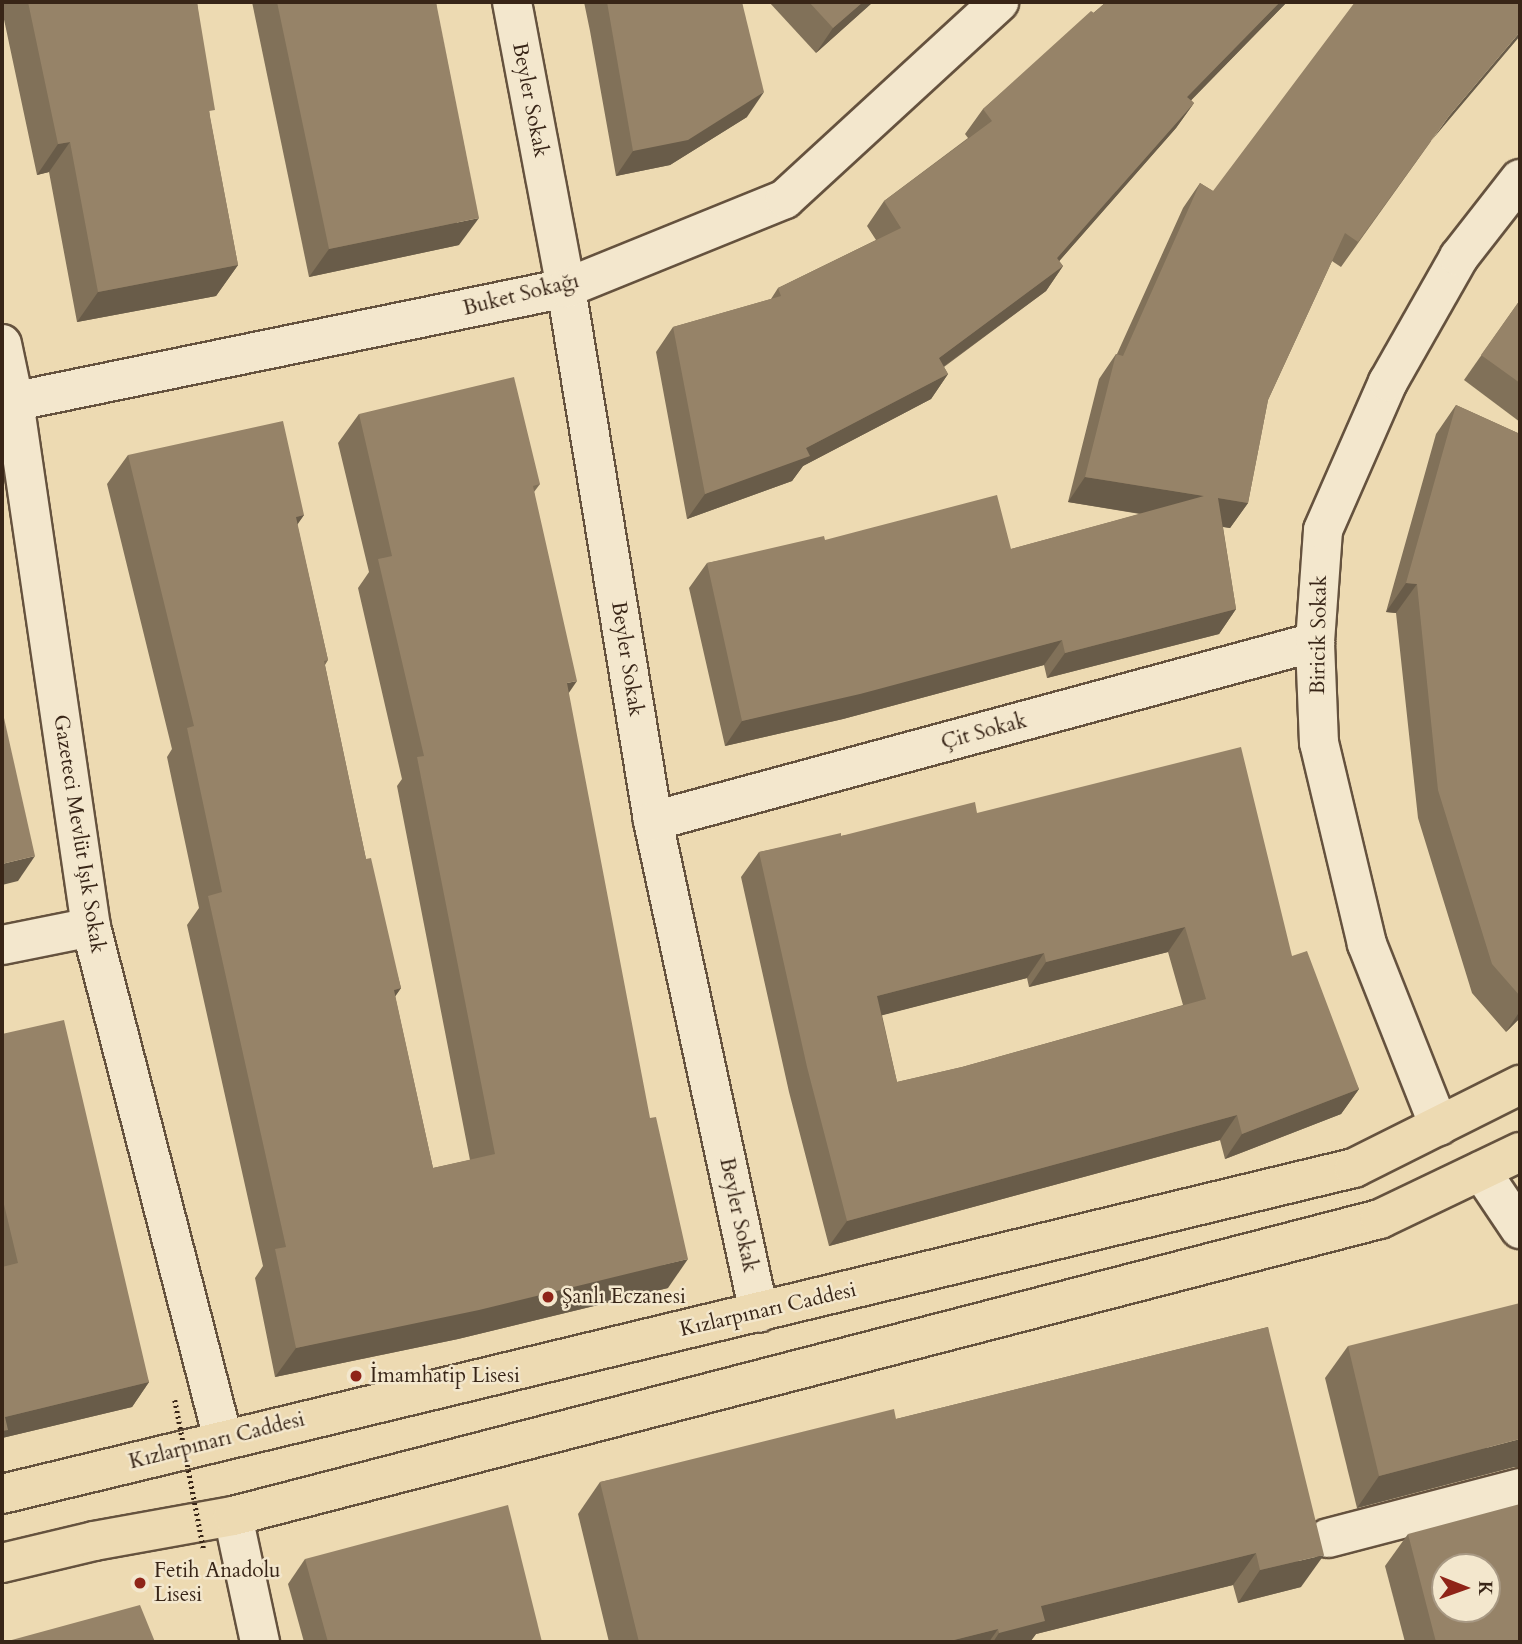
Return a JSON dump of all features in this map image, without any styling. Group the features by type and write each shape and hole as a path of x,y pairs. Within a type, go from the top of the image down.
{"main road":[{"name":"Kızlarpınarı Caddesi","path":"2,1494 1354,1168 1520,1085"},
{"path":"2,1563 94,1541 233,1516 1380,1219 1520,1152"}],"street":[{"name":"Beyler Sokak","path":"512,2 566,288 653,821 759,1313"},
{"name":"Buket Sokağı","path":"8,403 566,288 785,199 999,2"},
{"name":"Biricik Sokak","path":"1439,1126 1367,944 1319,743 1315,642 1323,530 1388,382 1459,257 1520,179"},
{"name":"Gazeteci Mevlüt Işık Sokak","path":"2,344 8,403 91,927 223,1439"},
{"name":"Çit Sokak","path":"653,821 1315,642"},
{"path":"2,945 91,927"},
{"path":"1481,1171 1520,1229"},
{"path":"1328,1538 1520,1488"},
{"path":"233,1516 260,1642"}],"path":[{"path":"175,1400 204,1550"}],"building":[{"path":"28,2 197,2 215,110 209,111 238,265 98,292 70,142 58,144"},
{"path":"277,2 436,2 479,218 329,249"},
{"path":"607,2 742,2 764,92 688,140 633,151"},
{"path":"809,2 863,2 833,28"},
{"path":"1106,2 1280,2 1187,97 1194,103 1057,258 1063,266 939,358 948,374 806,448 810,456 705,494 673,327 781,296 778,288 901,228 884,201 992,121 983,109 1091,11 1094,13"},
{"path":"1355,2 1520,2 1520,32 1449,116 1358,242 1345,233 1268,400 1248,503 1218,498 1236,609 1065,653 1062,640 860,694 742,721 707,563 824,536 825,540 997,495 1011,549 1204,496 1085,477 1116,354 1123,356 1200,183 1213,191"},
{"path":"1520,300 1520,383 1481,355"},
{"path":"514,377 540,484 533,486 577,681 567,683 650,1118 656,1117 688,1259 479,1310 296,1348 275,1249 286,1247 208,896 222,892 187,728 194,726 128,455 283,421 304,515 296,517 328,660 324,661 366,859 371,858 401,988 394,990 433,1168 495,1154 417,757 424,756 378,559 392,556 359,414"},
{"path":"1456,405 1520,434 1520,996 1492,964 1438,790 1417,584 1406,583"},
{"path":"2,709 35,856 2,864"},
{"path":"1241,747 1292,956 1307,951 1359,1089 1242,1134 1237,1115 847,1221 807,1067 759,852 841,833 841,836 975,802 977,813","holes":["1185,927 1206,999 962,1067 897,1082 877,996 1044,953 1046,962"]},
{"path":"64,1020 149,1382 5,1417 8,1430 2,1431 2,1267 18,1263 2,1196 2,1034"},
{"path":"1520,1303 1520,1439 1379,1476 1348,1346"},
{"path":"1268,1327 1324,1555 1260,1570 1256,1553 1041,1606 1045,1621 999,1633 998,1629 946,1642 639,1642 600,1482 894,1409 896,1419"},
{"path":"1520,1504 1520,1642 1436,1642 1431,1623 1501,1623 1501,1553 1431,1553 1431,1623 1408,1534"},
{"path":"508,1505 542,1642 328,1642 305,1559"},
{"path":"140,1605 155,1642 8,1642 8,1641"}],"place":[{"name":"Şanlı Eczanesi","path":"548,1297"},
{"name":"İmamhatip Lisesi","path":"356,1376"},
{"name":"Fetih Anadolu Lisesi","path":"140,1583"}]}
